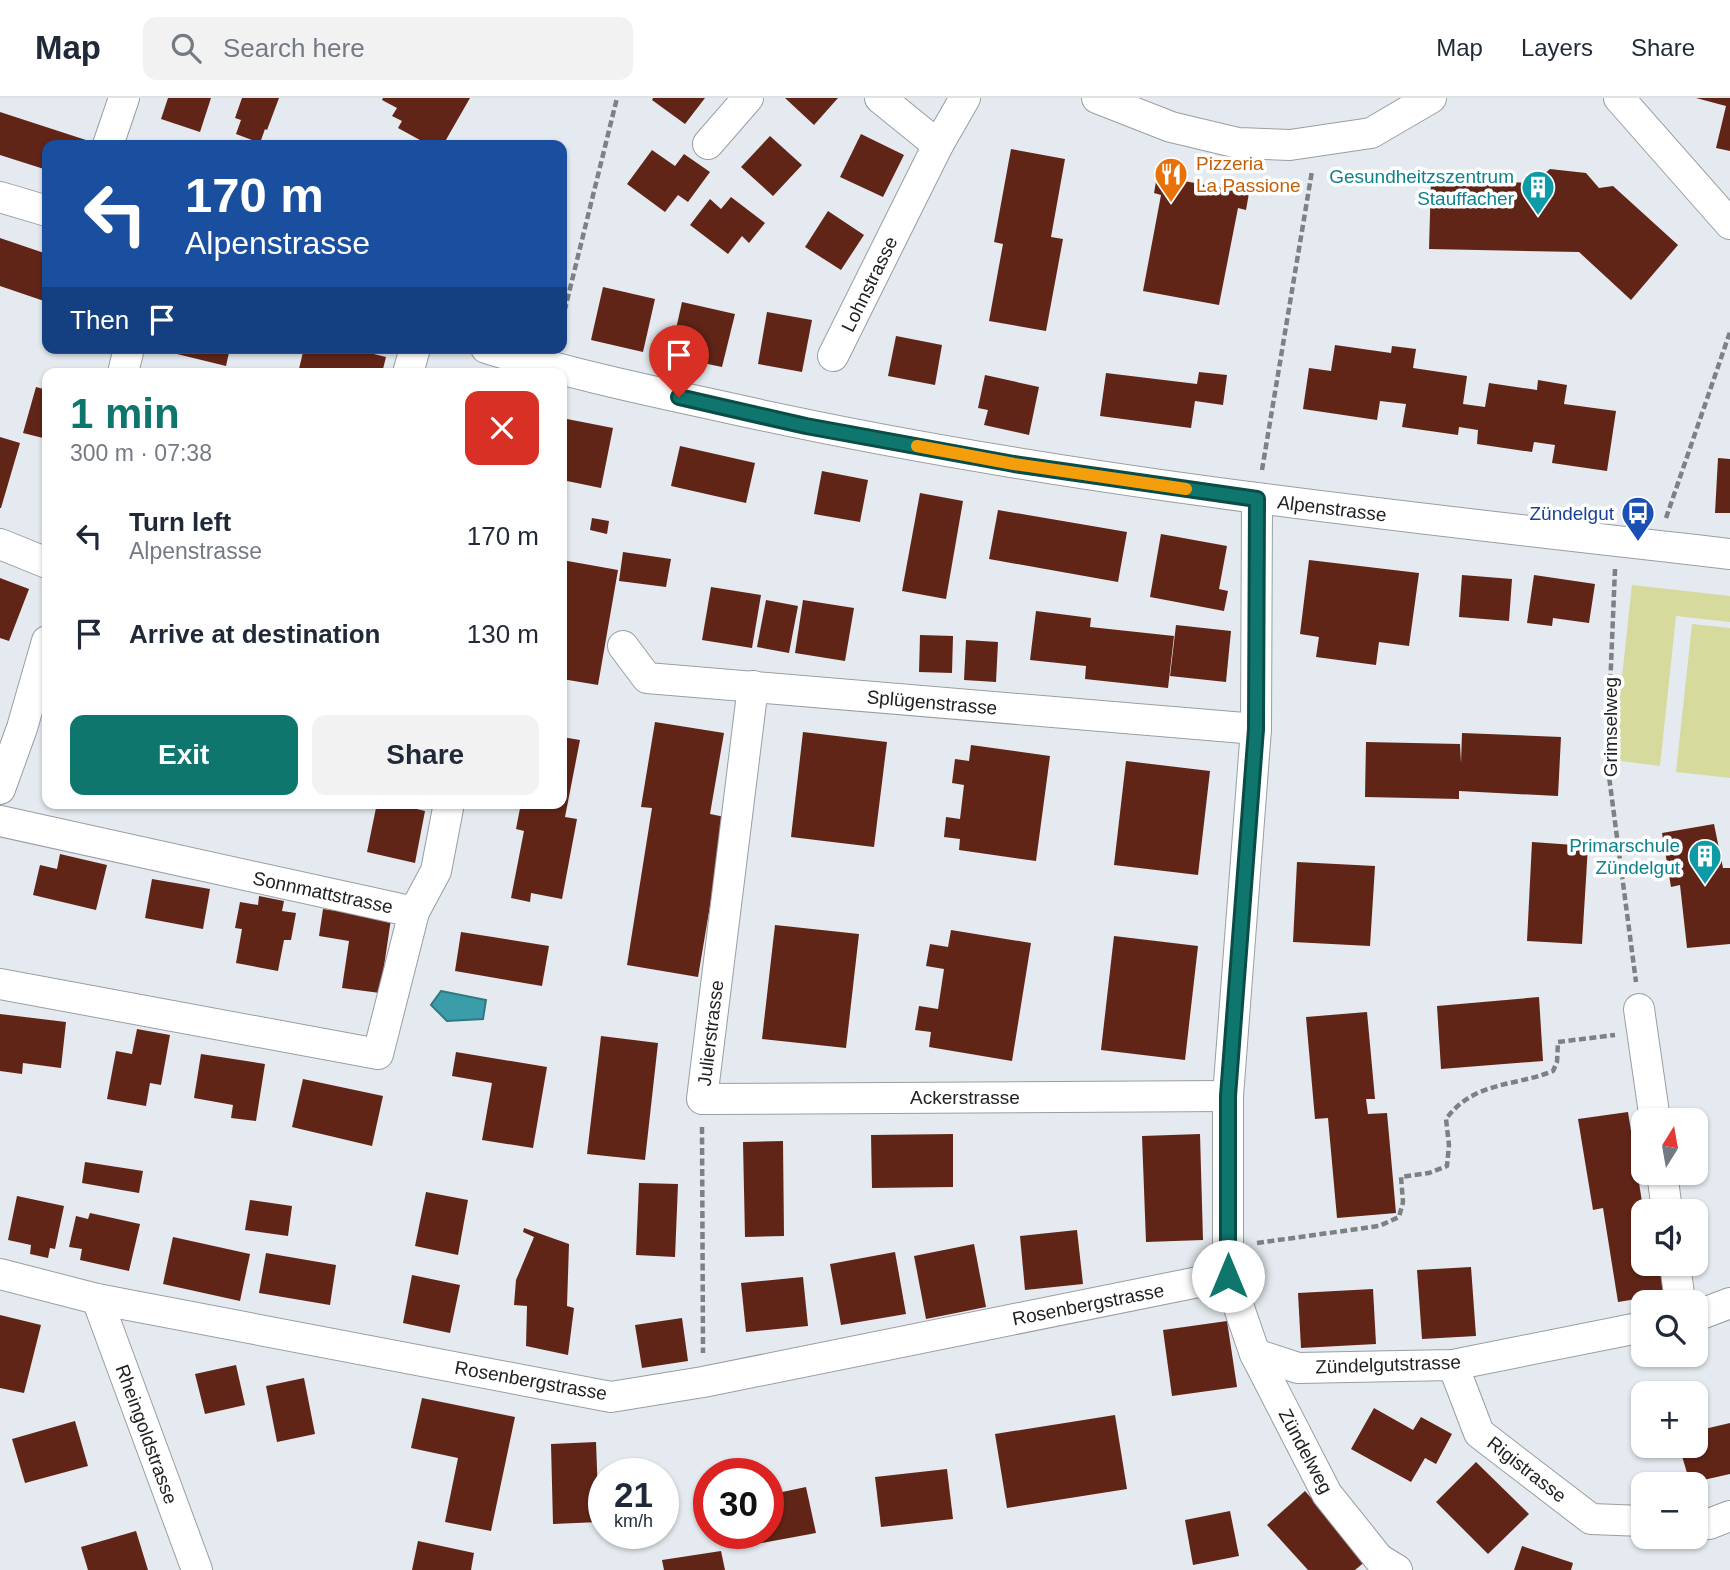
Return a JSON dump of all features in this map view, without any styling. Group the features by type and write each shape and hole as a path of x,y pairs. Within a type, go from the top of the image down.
{"street":[{"path":"110,140 124,98"},
{"path":"708,144 748,98"},
{"path":"880,98 938,145"},
{"name":"Lohnstrasse","path":"833,356 938,145 965,98"},
{"path":"1097,98 1171,127 1238,143 1290,145 1371,133 1431,98"},
{"path":"1619,98 1730,224"},
{"path":"0,197 42,210"},
{"name":"Alpenstrasse","path":"505,354 549,368"},
{"name":"Alpenstrasse","path":"567,372 806,426 1014,464 1259,488 1616,541 1730,554"},
{"path":"1255,1354 1228,1276 1228,1096 1256,729 1259,488"},
{"path":"0,544 42,561"},
{"name":"Splügenstrasse","path":"623,646 647,678 1256,729"},
{"path":"0,789 22,728 42,658"},
{"name":"Julierstrasse","path":"702,1098 753,686"},
{"path":"414,912 436,872 448,809"},
{"name":"Sonnmattstrasse","path":"0,821 414,912 378,1054 0,984"},
{"path":"1641,1020 1653,1108"},
{"name":"Ackerstrasse","path":"702,1098 1228,1096"},
{"name":"Rosenbergstrasse","path":"0,1274 97,1299 611,1397 703,1382 1228,1276"},
{"name":"Rheingoldstrasse","path":"97,1299 197,1570"},
{"path":"1708,1311 1730,1303"},
{"name":"Zündelgutstrasse","path":"1255,1354 1298,1368 1453,1365 1631,1329"},
{"name":"Zündelweg","path":"1255,1354 1327,1494 1379,1559 1397,1570"},
{"name":"Rigistrasse","path":"1453,1365 1479,1433 1591,1519 1631,1521"},
{"path":"1708,1524 1730,1516"}],"path":[{"path":"567,301 617,98"},
{"path":"1259,488 1317,141"},
{"path":"1657,546 1730,332"},
{"name":"Grimselweg","path":"1616,541 1606,761 1641,1020"},
{"path":"1228,1246 1379,1226 1399,1217 1403,1202 1401,1177 1429,1173 1447,1166 1449,1145 1446,1119 1452,1111 1477,1091 1553,1071 1557,1062 1558,1042 1641,1020"},
{"name":"Julierstrasse","path":"702,1098 703,1382"}],"green space":[{"path":"1632,585 1730,596 1730,622 1676,616 1660,766 1613,760"},
{"path":"1692,624 1730,628 1730,778 1676,772"}],"water":[{"path":"441,991 486,1000 483,1019 447,1021 431,1005"}],"building":[{"path":"168,98 211,98 200,132 161,119"},
{"path":"242,98 279,98 261,140 252,140 236,134 241,120 235,118"},
{"path":"470,98 446,140 420,140 398,128 402,121 392,116 397,108 382,100"},
{"path":"705,98 685,124 652,100"},
{"path":"785,98 838,98 814,125"},
{"path":"1696,98 1730,98 1730,151 1716,148 1726,106"},
{"path":"0,112 86,140 42,140 42,168 0,155"},
{"path":"861,134 904,155 883,197 840,177"},
{"path":"770,136 802,165 773,196 741,167"},
{"path":"1011,149 1065,159 1051,237 1063,239 1046,331 989,321 1003,244 994,242"},
{"path":"652,150 675,166 684,154 710,172 688,202 678,195 665,212 627,184"},
{"name":"Gesundheitzszentrum Stauffacher","path":"1550,169 1586,173 1599,188 1613,186 1678,245 1631,300 1579,252 1429,249 1431,179 1534,183"},
{"path":"1157,176 1249,193 1246,210 1238,208 1219,305 1143,291 1161,195 1154,193"},
{"path":"731,197 765,223 749,243 742,236 728,254 690,225 710,199 721,209"},
{"path":"828,211 864,235 841,270 805,247"},
{"path":"0,238 42,252 42,300 0,286"},
{"path":"603,287 655,299 643,352 591,340"},
{"path":"682,302 735,314 722,367 670,356"},
{"path":"767,312 812,320 802,372 758,364"},
{"path":"896,336 942,345 935,385 888,376"},
{"path":"1335,345 1391,353 1392,346 1416,349 1413,368 1467,376 1463,404 1485,407 1489,383 1537,390 1538,380 1567,385 1564,404 1616,411 1607,471 1552,463 1555,445 1534,442 1532,452 1477,444 1478,430 1459,427 1458,435 1402,427 1406,404 1380,401 1377,420 1303,409 1309,368 1331,371"},
{"path":"177,354 229,354 226,366"},
{"path":"303,354 374,354 386,357 383,368 299,368"},
{"path":"1199,372 1227,375 1223,405 1195,401 1191,428 1100,416 1106,373 1197,384"},
{"path":"985,375 1039,387 1029,435 984,425 988,410 978,408"},
{"path":"36,387 42,389 42,438 23,433"},
{"path":"567,419 613,428 601,488 567,481"},
{"path":"0,437 20,443 1,508 0,508"},
{"path":"680,446 755,463 746,503 671,486"},
{"path":"1718,458 1730,459 1730,513 1715,513"},
{"path":"822,471 868,480 860,522 814,514"},
{"path":"920,493 963,501 946,599 902,591"},
{"path":"998,510 1127,532 1118,582 989,559"},
{"path":"592,518 609,521 607,534 590,530"},
{"path":"1161,534 1227,546 1219,589 1228,591 1224,611 1150,597"},
{"path":"623,552 671,559 666,587 619,581"},
{"path":"1309,560 1419,573 1409,646 1379,642 1376,665 1316,657 1319,637 1300,634"},
{"path":"567,561 618,570 598,685 567,680"},
{"path":"1462,575 1512,579 1509,621 1459,617"},
{"path":"1534,575 1595,584 1589,623 1553,618 1552,626 1527,623"},
{"path":"0,578 29,589 9,641 0,638"},
{"path":"711,587 761,595 752,648 702,640"},
{"path":"766,600 798,606 789,653 757,647"},
{"path":"803,600 854,608 845,661 795,653"},
{"path":"1036,611 1091,618 1090,627 1174,636 1168,688 1085,679 1086,666 1030,660"},
{"path":"1176,625 1231,631 1226,682 1170,676"},
{"path":"920,635 953,636 952,673 919,672"},
{"path":"966,640 998,642 996,682 964,680"},
{"path":"655,722 724,733 710,814 725,817 698,977 627,965 652,808 641,807"},
{"path":"803,732 887,742 874,847 791,837"},
{"path":"1462,733 1561,737 1558,796 1459,791 1459,799 1365,797 1366,742 1460,744 1461,763"},
{"path":"567,738 580,740 567,807"},
{"path":"971,745 1050,756 1036,861 959,850 960,839 944,837 946,817 960,819 964,785 952,783 955,759 969,761"},
{"path":"1126,761 1210,771 1198,875 1114,865"},
{"path":"376,809 425,811 415,863 367,852"},
{"path":"520,809 567,809 565,817 577,819 562,899 531,893 530,902 511,898 524,831 516,829"},
{"name":"Primarschule Zündelgut","path":"1714,824 1723,868 1730,868 1730,944 1687,948 1680,885 1671,887 1662,833"},
{"path":"1532,842 1588,846 1582,944 1527,941"},
{"path":"60,854 107,865 96,910 33,895 40,865 57,869"},
{"path":"1297,862 1375,866 1370,946 1293,942"},
{"path":"152,879 210,889 203,929 145,918"},
{"path":"259,896 284,901 282,911 296,913 291,940 284,940 278,971 236,963 242,929 235,928 240,902 258,905"},
{"path":"323,909 391,919 380,993 342,988 349,941 319,936"},
{"path":"775,925 859,934 846,1048 762,1039"},
{"path":"951,930 1031,943 1012,1061 929,1047 931,1032 915,1030 919,1006 938,1009 944,969 926,966 930,944 948,947"},
{"path":"461,932 549,946 542,986 455,971"},
{"path":"1114,936 1198,946 1185,1060 1101,1050"},
{"path":"1539,997 1543,1061 1441,1069 1437,1006"},
{"path":"1367,1012 1375,1099 1366,1099 1368,1114 1387,1113 1396,1213 1337,1218 1328,1118 1315,1119 1306,1017"},
{"path":"0,1014 66,1022 61,1068 23,1063 22,1074 0,1071"},
{"path":"137,1029 170,1035 161,1085 150,1083 146,1106 107,1099 116,1051 132,1054"},
{"path":"601,1036 658,1043 645,1160 587,1154"},
{"path":"456,1052 547,1067 533,1148 482,1140 492,1083 452,1076"},
{"path":"201,1054 265,1064 256,1121 231,1118 233,1105 194,1098"},
{"path":"303,1079 383,1096 372,1146 292,1127"},
{"path":"1628,1112 1631,1131 1631,1185 1639,1185 1642,1199 1631,1199 1631,1276 1665,1276 1667,1290 1631,1290 1631,1300 1618,1302 1603,1208 1593,1210 1578,1119"},
{"path":"953,1134 953,1187 872,1188 871,1135"},
{"path":"1200,1134 1203,1240 1146,1242 1142,1136"},
{"path":"783,1141 784,1236 745,1237 743,1142"},
{"path":"85,1162 143,1171 139,1193 82,1183"},
{"path":"639,1183 678,1184 675,1257 636,1255"},
{"path":"426,1192 468,1200 458,1255 415,1246"},
{"path":"17,1196 64,1206 55,1249 50,1248 48,1258 30,1254 31,1245 8,1240"},
{"path":"250,1200 292,1206 288,1236 245,1230"},
{"path":"90,1213 140,1224 129,1271 80,1260 82,1249 69,1247 76,1216 88,1219"},
{"path":"524,1228 569,1244 567,1306 574,1308 568,1355 526,1346 527,1306 514,1305 516,1280 534,1237 523,1232"},
{"path":"1077,1230 1083,1284 1025,1290 1020,1236"},
{"path":"173,1237 250,1254 240,1301 163,1284"},
{"path":"974,1244 986,1307 926,1319 914,1256"},
{"path":"895,1252 906,1314 841,1325 830,1264"},
{"path":"266,1253 336,1265 330,1305 259,1293"},
{"path":"1471,1267 1476,1336 1422,1339 1417,1270"},
{"path":"412,1275 460,1285 450,1333 403,1323"},
{"path":"803,1277 808,1326 746,1332 741,1283"},
{"path":"1373,1289 1376,1344 1301,1348 1298,1293"},
{"path":"0,1315 41,1325 24,1393 0,1388"},
{"path":"682,1318 688,1361 642,1368 635,1325"},
{"path":"1227,1321 1237,1387 1172,1396 1163,1330"},
{"path":"236,1365 245,1405 205,1414 195,1374"},
{"path":"304,1378 315,1434 277,1442 266,1386"},
{"path":"422,1398 515,1417 491,1531 445,1522 458,1458 411,1448"},
{"path":"1374,1408 1413,1430 1421,1417 1452,1434 1436,1464 1425,1458 1411,1482 1351,1449"},
{"path":"1115,1415 1127,1489 1007,1508 995,1434"},
{"path":"75,1421 88,1466 25,1483 12,1439"},
{"path":"1730,1423 1730,1474 1708,1479 1708,1472 1687,1472 1683,1458 1708,1458 1708,1428"},
{"path":"596,1442 597,1458 588,1458 588,1522 553,1524 551,1444"},
{"path":"1476,1462 1529,1514 1488,1554 1436,1502"},
{"path":"947,1469 953,1519 881,1527 875,1477"},
{"path":"806,1487 816,1533 784,1539 784,1492"},
{"path":"1305,1491 1367,1560 1355,1570 1308,1570 1267,1525"},
{"path":"1230,1511 1239,1556 1193,1565 1185,1520"},
{"path":"136,1531 148,1570 88,1570 81,1547"},
{"path":"418,1541 474,1553 471,1570 412,1570"},
{"path":"1522,1546 1573,1563 1571,1570 1514,1570"},
{"path":"721,1551 725,1570 664,1570 662,1560"}],"slow traffic":[{"path":"917,446 1014,464 1186,489"}],"place":[{"name":"Pizzeria La Passione","path":"1171,204"},
{"name":"Gesundheitzszentrum Stauffacher","path":"1538,217"},
{"name":"Zündelgut","path":"1638,543"},
{"name":"Primarschule Zündelgut","path":"1705,886"}],"route":[{"path":"679,397 806,426 1014,464 1257,499 1256,729 1228,1096 1228,1276"}]}
